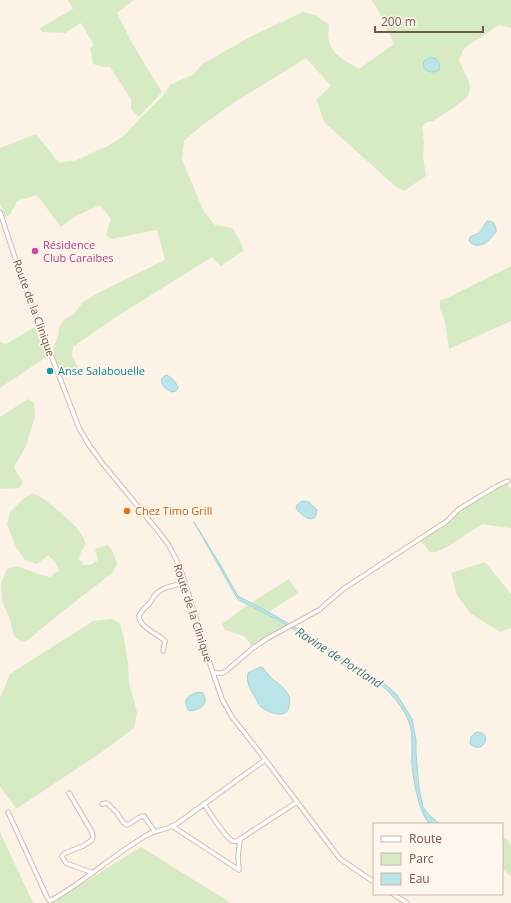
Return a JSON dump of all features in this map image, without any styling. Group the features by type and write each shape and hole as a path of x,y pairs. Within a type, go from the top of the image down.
{"street":[{"name":"Route de la Clinique","path":"0,212 22,279 79,428 103,464 165,540 177,562 222,699 232,717 340,859 373,881"},
{"path":"213,673 223,673 253,648 318,610 342,590 447,521 459,509 508,481"},
{"path":"163,651 165,641 140,622 139,616 159,591 173,585 185,583"},
{"path":"8,812 50,901 67,891 148,834 178,823 265,760"},
{"path":"69,793 93,836 92,840 83,846 63,854 62,857 66,863 93,873"},
{"path":"204,804 229,838 234,841 240,839 297,802"},
{"path":"102,804 108,804 117,813 122,822 127,825 141,816 144,816 155,832"},
{"path":"172,826 238,870 240,839"},
{"path":"395,895 407,903"}],"green space":[{"path":"68,0 134,0 117,13 132,43 162,92 139,117 131,109 131,99 110,67 93,64 90,48 94,45 81,23 65,33 42,32 40,28 73,9"},
{"path":"371,0 511,0 511,28 499,25 463,50 459,60 469,81 469,94 464,100 453,108 422,126 424,143 423,157 426,176 404,191 395,186 324,122 316,100 331,86 306,58 232,104 201,126 184,141 182,160 204,212 215,225 233,228 244,250 221,266 212,257 116,317 73,347 72,355 78,368 73,371 60,369 52,352 58,336 59,327 65,319 74,314 83,302 165,260 157,230 111,239 106,234 111,219 100,205 76,216 61,227 37,195 17,201 10,215 5,217 0,204 0,148 36,134 59,163 77,160 108,146 126,134 162,97 170,85 194,74 202,64 252,36 303,12 317,16 329,25 329,42 334,52 359,69 394,44 377,8"},
{"path":"511,266 511,321 449,349 445,321 440,309 440,300 447,298"},
{"path":"35,327 48,356 0,388 0,342 6,344"},
{"path":"28,399 34,403 35,416 26,446 14,467 23,482 19,488 0,489 0,417"},
{"path":"507,484 511,489 511,528 482,524 447,547 436,552 430,552 420,540 449,521 460,511"},
{"path":"32,493 41,497 76,527 86,544 79,559 84,565 91,565 98,560 95,549 108,545 113,552 117,564 113,572 28,640 22,642 14,636 9,617 2,601 1,583 7,569 17,566 50,577 59,570 55,562 48,555 37,564 25,560 16,547 7,525 10,512 23,499"},
{"path":"485,562 511,594 511,628 500,632 470,613 457,595 451,573"},
{"path":"289,579 298,593 269,612 251,603"},
{"path":"248,605 287,626 266,636 252,646 244,636 225,630 222,624"},
{"path":"112,619 120,623 124,638 128,663 129,683 137,712 134,728 102,752 16,809 0,786 0,698 10,674 93,621"},
{"path":"0,832 33,903 0,903"},
{"path":"503,838 508,840 511,846 511,877 503,869"},
{"path":"141,847 231,903 51,903"}],"water":[{"path":"430,57 435,58 438,61 439,70 430,72 425,69 423,64 424,61"},
{"path":"487,221 494,223 496,232 484,244 473,244 469,241 470,237 479,233"},
{"path":"166,375 172,378 176,384 178,388 176,391 171,392 163,385 162,378"},
{"path":"302,501 309,502 317,510 313,519 305,517 296,508"},
{"name":"Ravine de Portland","path":"194,522 238,596 317,640 338,654 349,665 376,678 397,695 412,719 416,740 419,788 423,807 429,815 439,823 429,823 420,805 415,787 413,770 411,727 404,711 396,700 377,682 345,666 326,649 237,598"},
{"path":"262,667 288,694 289,704 288,710 285,713 273,713 261,707 250,689 248,683 248,673"},
{"path":"199,692 203,693 205,697 204,704 200,708 189,711 186,704 187,698"},
{"path":"476,732 484,735 486,739 480,747 475,747 470,744 471,737"}],"place":[{"name":"Résidence Club Caraibes","path":"35,251"},
{"name":"Anse Salabouelle","path":"50,371"},
{"name":"Chez Timo Grill","path":"127,511"}]}
